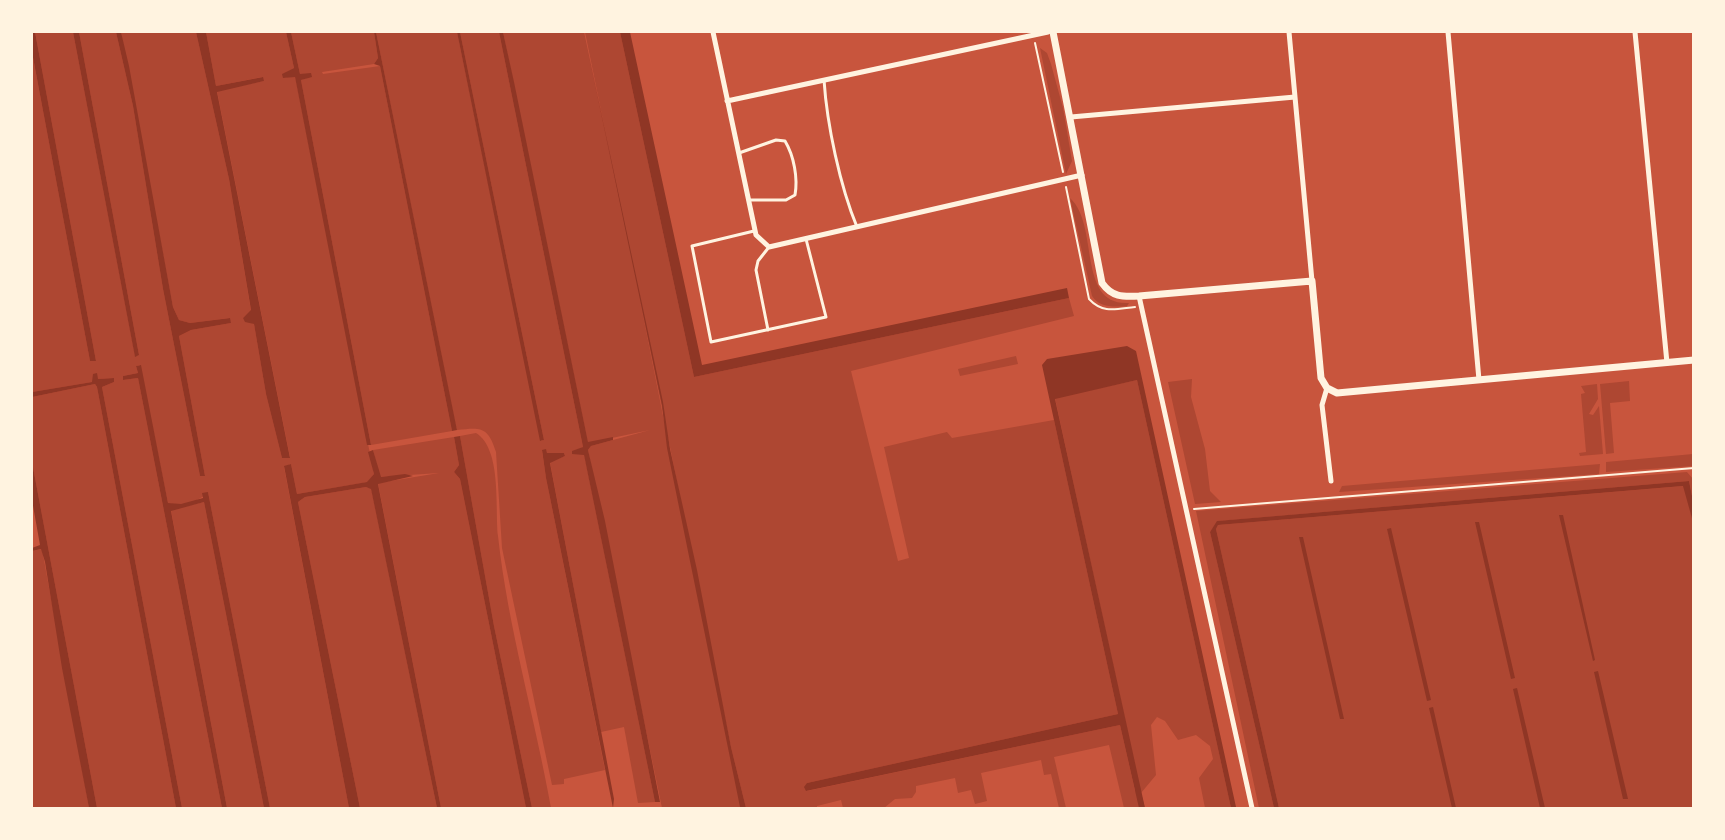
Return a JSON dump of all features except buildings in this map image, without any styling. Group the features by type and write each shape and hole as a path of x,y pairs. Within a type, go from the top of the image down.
{"street":[{"path":"713,32 756,231 769,247 1082,175"},
{"path":"727,102 1048,32"},
{"path":"1053,32 1102,283 1110,293 1121,297 1138,297 1312,281"},
{"path":"1289,32 1321,378 1327,388 1337,393 1694,360"},
{"path":"1448,32 1479,380"},
{"path":"1635,32 1667,363"},
{"path":"1071,117 1295,97"},
{"path":"1138,297 1252,808"},
{"path":"1327,388 1322,405 1331,481"}],"lane":[{"path":"825,80 826,112 846,203 857,227"},
{"path":"739,153 776,140 784,141 790,150 797,184 795,195 786,200 749,200"},
{"path":"756,231 692,246 711,342 826,317 806,239"},
{"path":"768,330 756,270 758,261 769,247"}],"path":[{"path":"1034,35 1089,299 1097,309 1109,311 1141,307"},
{"path":"1186,510 1694,468"}],"shaded area":[{"path":"32,32 35,32 96,361 90,361 32,52"},
{"path":"35,32 73,32 135,356 139,355 79,32 116,32 133,106 163,289 200,476 205,476 179,336 191,330 231,323 229,318 190,323 179,320 173,307 121,32 196,32 229,179 251,311 243,318 254,324 266,394 282,458 290,457 217,91 264,81 262,77 216,86 206,32 286,32 294,68 283,74 283,78 295,76 374,474 368,482 297,494 291,464 284,467 349,808 270,808 208,492 190,503 168,503 140,365 136,366 138,373 123,376 123,380 138,378 222,808 182,808 102,387 114,382 114,378 98,379 93,374 92,382 32,392 32,52 90,361 96,361"},
{"path":"73,32 79,32 139,355 135,357"},
{"path":"116,32 121,32 129,66 173,307 179,320 190,323 230,318 231,323 191,330 179,336 205,476 200,476 163,289 133,106"},
{"path":"196,32 206,32 216,86 263,77 264,81 217,92 290,458 282,458 266,394 254,324 245,322 243,318 251,310 229,179"},
{"path":"286,32 291,32 300,74 311,73 312,77 301,80 371,445 367,445 295,77 283,78 282,74 294,68"},
{"path":"291,32 374,32 378,58 374,64 322,72 323,74 380,66 452,431 371,445 301,80 312,76 300,74"},
{"path":"374,32 376,32 457,430 452,431 380,66 374,64 378,58"},
{"path":"376,32 457,32 541,441 544,440 460,32 499,32 583,447 572,454 584,454 655,802 638,803 624,727 601,732 550,462 565,456 564,453 547,453 546,450 542,451 546,478 605,770 564,779 564,784 552,785 502,548 496,452 490,438 483,430 457,430"},
{"path":"457,32 460,32 544,440 540,441"},
{"path":"499,32 503,32 514,82 588,442 613,437 613,440 591,446 588,450 605,521 660,802 655,802 584,455 572,454 572,451 583,447"},
{"path":"503,32 584,32 625,228 585,32 620,32 694,377 1069,298 1074,316 851,371 898,561 909,558 884,447 947,432 952,438 1054,420 1118,714 807,783 807,791 1120,725 1135,791 1141,793 1145,808 1124,808 1109,745 1054,757 1066,808 1059,808 1051,774 1044,775 1041,760 981,773 987,801 975,804 971,790 958,793 955,778 916,786 916,792 912,798 895,799 884,808 843,808 841,800 817,806 817,808 746,808 731,747 636,280 741,808 662,808 588,450 591,446 650,430 588,443"},
{"path":"584,32 663,402 670,449 697,570 731,747 746,808 740,807 667,448 662,405"},
{"path":"620,32 630,32 702,365 1067,288 1069,298 694,377"},
{"path":"1040,48 1047,53 1063,108 1072,161 1066,174"},
{"path":"1070,198 1079,210 1095,278 1102,292 1112,300 1129,303 1127,306 1103,305 1092,296"},
{"path":"1127,346 1136,351 1236,807 1231,808 1137,380 1055,399 1145,808 1139,808 1120,725 806,791 804,787 807,783 1118,714 1042,365 1047,359"},
{"path":"1016,356 1018,364 960,376 958,369"},
{"path":"141,365 168,503 181,504 203,498 202,493 208,492 270,808 264,808 204,502 171,511 227,808 222,808 138,378 123,380 123,376 138,373 136,366"},
{"path":"97,373 98,379 114,378 114,382 102,387 182,808 176,808 97,387 95,384 32,397 32,392 92,382 93,374"},
{"path":"1192,379 1191,397 1205,449 1210,491 1221,502 1195,504 1168,382"},
{"path":"1137,380 1231,808 1205,808 1199,778 1213,759 1210,746 1196,735 1178,740 1165,721 1157,717 1151,725 1156,775 1141,793 1055,398"},
{"path":"1629,381 1630,401 1610,403 1614,453 1606,454 1600,384"},
{"path":"95,384 176,808 97,808 32,462 32,397"},
{"path":"1597,384 1598,399 1589,414 1593,415 1599,406 1603,454 1580,456 1579,453 1586,452 1581,394 1585,393 1581,386"},
{"path":"476,433 484,441 494,465 502,570 551,808 532,808 494,626 460,436"},
{"path":"460,436 494,626 532,808 526,808 460,479 454,472 459,465 454,437"},
{"path":"454,437 459,465 454,472 460,479 526,808 441,808 378,483 439,473 380,477 373,450"},
{"path":"546,449 547,453 564,453 565,456 550,463 614,799 613,808 546,478 542,450"},
{"path":"373,450 381,477 405,474 413,476 378,484 441,808 437,808 371,489 366,487 305,497 298,502 360,808 349,808 284,466 291,464 297,494 367,482 374,474 368,452"},
{"path":"1693,454 1693,466 1606,472 1606,462"},
{"path":"32,462 97,808 89,808 62,668 45,562 41,549 32,551 32,548 40,545 32,500"},
{"path":"1600,464 1599,474 1339,492 1342,486"},
{"path":"1687,472 1693,479 1693,501 1689,481 1218,521 1210,532 1274,808 1259,808 1196,511"},
{"path":"1689,481 1693,501 1693,522 1683,486 1218,525 1216,529 1279,808 1274,808 1210,532 1217,521"},
{"path":"1684,486 1693,522 1693,808 1279,808 1216,529 1218,525"},
{"path":"371,488 437,808 360,808 298,502 305,497"},
{"path":"204,502 264,808 227,808 171,510"},
{"path":"1559,515 1563,515 1595,660 1593,661"},
{"path":"1475,522 1479,522 1515,678 1511,679"},
{"path":"1391,528 1431,700 1427,701 1387,529"},
{"path":"1299,537 1303,537 1344,719 1340,719"},
{"path":"42,549 89,808 32,808 32,551"},
{"path":"1598,671 1628,799 1623,799 1594,672"},
{"path":"1517,688 1545,808 1540,808 1513,689"},
{"path":"1433,707 1456,808 1452,808 1429,708"}]}
